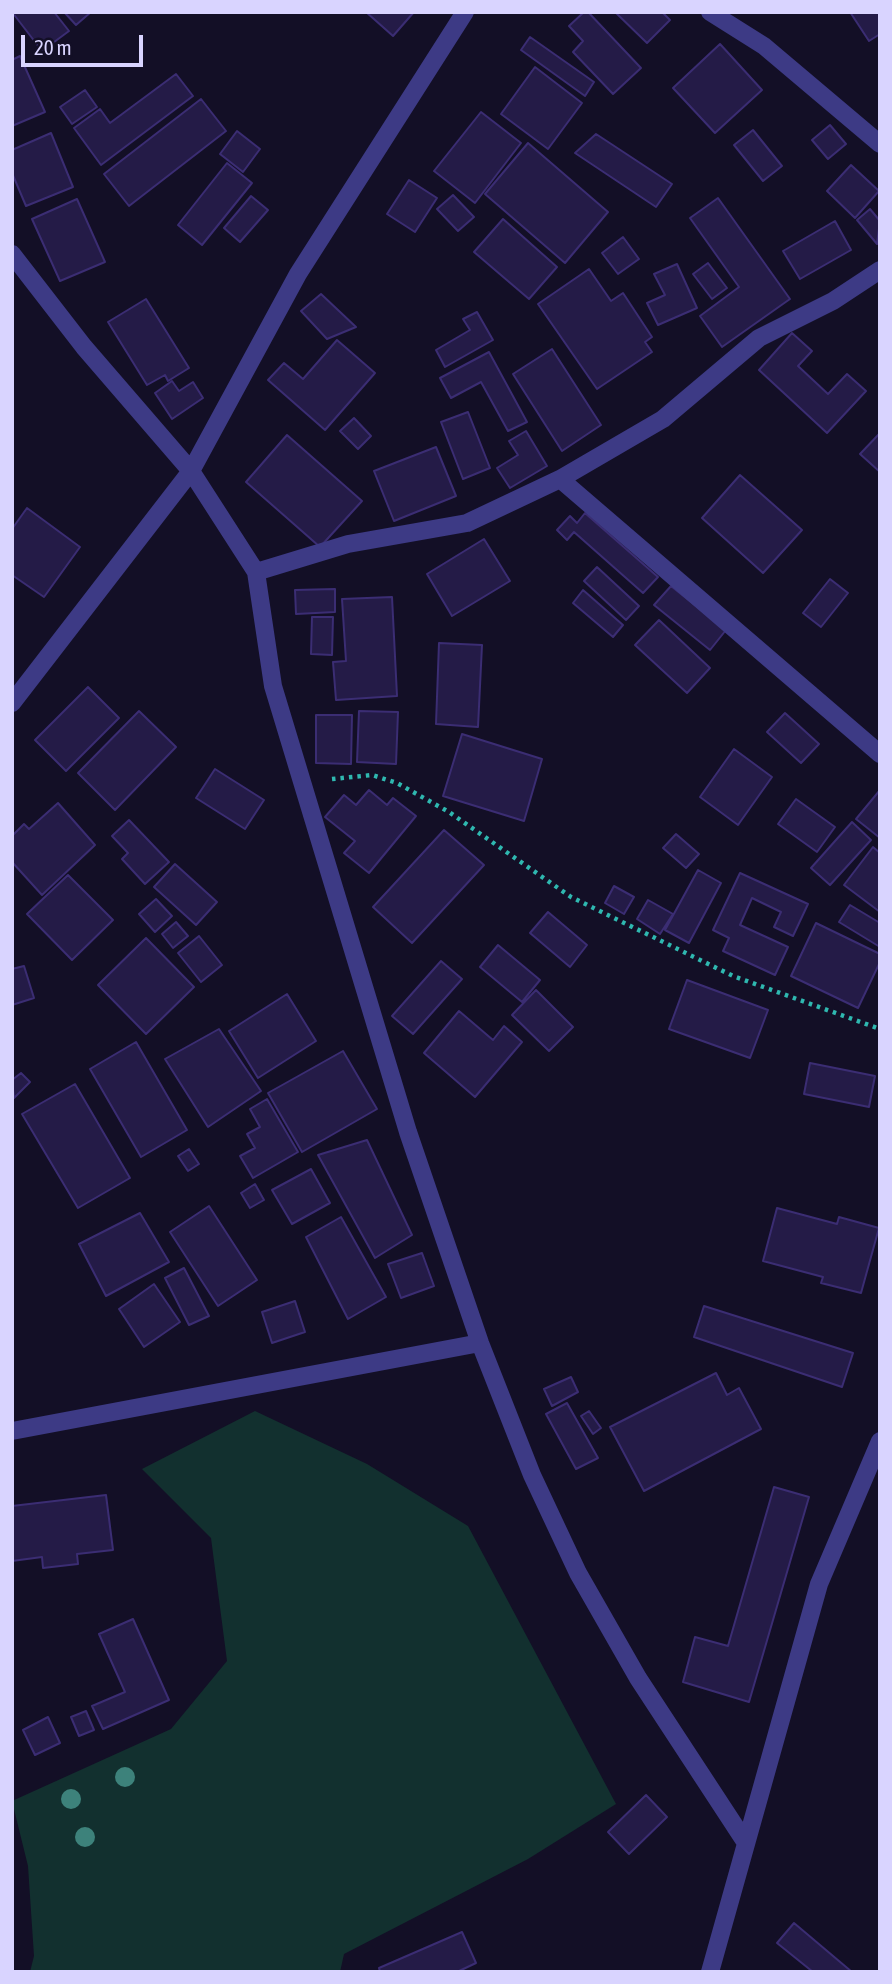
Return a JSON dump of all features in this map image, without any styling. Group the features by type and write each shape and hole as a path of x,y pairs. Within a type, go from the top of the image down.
{"street":[{"path":"12,703 191,471 298,274 465,12"},
{"path":"710,12 764,46 880,144"},
{"path":"12,254 84,347 191,471 256,572 272,686 408,1132 480,1343 531,1475 578,1573 638,1678 746,1843"},
{"path":"256,572 348,544 467,523 560,479 663,419 759,338 833,301 880,270"},
{"path":"560,479 880,754"},
{"path":"12,1431 480,1343"},
{"path":"710,1972 819,1584 872,1484 880,1441"}],"path":[{"path":"303,781 372,775 397,783 449,813 571,897 733,976 880,1029"}],"green space":[{"path":"255,1411 367,1464 468,1526 616,1804 528,1859 344,1954 340,1972 30,1972 34,1956 28,1866 12,1801 171,1729 227,1661 211,1538 142,1469"}],"building":[{"path":"12,12 54,12 69,31 42,51"},
{"path":"64,12 91,12 76,25"},
{"path":"366,12 414,12 393,36"},
{"path":"584,12 588,12 641,68 613,94 573,52 583,41 569,26"},
{"path":"615,12 662,12 670,20 647,43"},
{"path":"850,12 880,12 880,34 869,41"},
{"path":"530,37 594,82 585,96 521,50"},
{"path":"720,44 762,90 715,133 673,88"},
{"path":"20,56 45,112 12,126 12,60"},
{"path":"535,67 582,103 548,149 501,114"},
{"path":"176,74 193,96 101,165 74,128 100,109 110,123"},
{"path":"85,90 97,107 72,124 60,107"},
{"path":"201,99 226,131 129,206 104,174"},
{"path":"481,112 521,143 475,203 434,171"},
{"path":"830,125 846,144 828,159 812,140"},
{"path":"753,130 782,166 763,181 734,145"},
{"path":"237,131 260,149 243,172 220,154"},
{"path":"51,133 73,187 26,206 12,173 12,150"},
{"path":"596,134 672,184 656,207 575,153"},
{"path":"528,143 608,212 565,263 485,194"},
{"path":"227,163 252,183 202,245 178,225"},
{"path":"851,165 879,191 855,218 827,191"},
{"path":"409,180 437,198 415,232 387,214"},
{"path":"453,195 474,217 458,231 437,209"},
{"path":"251,196 268,210 240,242 224,228"},
{"path":"718,198 790,299 722,347 700,316 739,287 690,218"},
{"path":"77,199 105,262 60,281 32,219"},
{"path":"870,209 880,221 877,244 857,220"},
{"path":"503,219 557,267 529,299 474,252"},
{"path":"835,221 851,250 800,279 783,251"},
{"path":"623,237 639,259 618,274 602,253"},
{"path":"708,263 727,288 712,299 693,274"},
{"path":"677,264 697,308 658,325 647,303 665,295 654,274"},
{"path":"589,269 611,301 623,293 652,337 645,342 652,352 597,389 538,304"},
{"path":"321,294 356,327 327,339 301,311"},
{"path":"146,299 189,368 168,381 165,375 147,385 108,322"},
{"path":"477,312 493,340 445,367 436,350 470,330 463,319"},
{"path":"792,333 812,351 798,366 828,394 847,374 866,391 827,433 759,370"},
{"path":"337,340 375,373 325,430 268,380 284,363 303,379"},
{"path":"552,349 601,425 562,451 513,374"},
{"path":"489,352 527,422 508,431 481,382 451,398 440,378"},
{"path":"172,381 179,391 193,382 203,398 172,419 155,393"},
{"path":"468,412 490,468 463,479 441,422"},
{"path":"354,418 371,436 358,449 340,431"},
{"path":"526,431 547,466 510,488 497,468 518,455 509,441"},
{"path":"880,433 880,472 860,454"},
{"path":"287,435 362,501 320,547 246,482"},
{"path":"436,447 456,496 394,521 374,471"},
{"path":"740,475 802,530 763,573 702,518"},
{"path":"27,508 80,547 44,597 12,575 12,529"},
{"path":"585,513 658,577 643,593 574,532 567,540 557,530 570,516 577,523"},
{"path":"484,539 510,581 452,616 427,574"},
{"path":"597,567 639,606 626,620 584,581"},
{"path":"830,579 848,593 821,627 803,613"},
{"path":"671,586 726,630 710,650 654,605"},
{"path":"335,589 335,612 296,614 295,590"},
{"path":"583,590 623,625 613,637 573,603"},
{"path":"392,597 397,696 336,700 333,662 346,661 342,599"},
{"path":"312,617 333,617 332,655 311,654"},
{"path":"659,620 710,668 687,693 635,645"},
{"path":"439,643 482,645 478,727 436,724"},
{"path":"88,687 119,718 66,771 35,740"},
{"path":"139,711 176,747 115,810 78,773"},
{"path":"359,711 398,712 396,764 357,762"},
{"path":"785,713 819,744 801,763 767,732"},
{"path":"316,715 352,715 351,764 316,763"},
{"path":"462,734 542,759 524,821 443,796"},
{"path":"734,749 772,777 738,825 700,797"},
{"path":"215,769 264,800 245,829 196,798"},
{"path":"369,790 387,805 393,798 416,816 369,873 344,853 355,841 325,817 344,795 356,805"},
{"path":"880,790 880,838 856,819"},
{"path":"796,799 835,827 817,852 778,824"},
{"path":"58,803 95,845 42,895 12,862 12,836 24,824 29,829"},
{"path":"129,820 169,862 145,884 122,859 128,853 112,836"},
{"path":"852,822 871,840 830,885 811,868"},
{"path":"444,830 484,865 412,943 373,907"},
{"path":"676,834 699,854 686,868 663,848"},
{"path":"873,847 880,853 880,912 844,885"},
{"path":"175,864 217,902 196,925 154,887"},
{"path":"698,870 721,883 689,943 665,930"},
{"path":"740,873 808,904 793,936 774,927 781,912 752,898 740,925 788,947 775,975 723,951 729,938 713,930"},
{"path":"68,875 113,920 72,960 27,914"},
{"path":"614,886 634,897 624,914 605,903"},
{"path":"156,899 172,916 155,932 139,914"},
{"path":"648,900 673,914 660,934 637,919"},
{"path":"850,905 880,923 880,947 839,922"},
{"path":"548,912 587,945 570,967 530,933"},
{"path":"176,922 188,936 173,948 162,934"},
{"path":"816,923 880,954 880,962 858,1008 791,976"},
{"path":"199,936 222,965 201,982 178,953"},
{"path":"146,938 194,987 146,1034 98,985"},
{"path":"498,945 540,980 522,1002 480,967"},
{"path":"441,961 462,979 413,1034 392,1016"},
{"path":"24,966 34,998 12,1005 12,969"},
{"path":"687,980 768,1010 750,1058 669,1029"},
{"path":"536,990 573,1027 549,1051 512,1015"},
{"path":"287,994 316,1041 258,1078 229,1031"},
{"path":"459,1011 493,1040 504,1026 522,1042 475,1097 424,1053"},
{"path":"219,1029 261,1091 208,1127 165,1059"},
{"path":"136,1042 187,1130 141,1157 90,1069"},
{"path":"343,1051 377,1109 302,1152 268,1093"},
{"path":"810,1063 875,1076 869,1107 804,1094"},
{"path":"21,1073 30,1082 14,1098 12,1080"},
{"path":"75,1084 130,1178 78,1208 22,1114"},
{"path":"267,1099 298,1152 253,1178 240,1156 255,1148 247,1134 260,1127 250,1109"},
{"path":"367,1140 412,1235 375,1258 318,1155"},
{"path":"189,1149 199,1164 188,1171 178,1156"},
{"path":"311,1169 330,1203 292,1224 272,1190"},
{"path":"255,1184 264,1200 250,1208 241,1193"},
{"path":"209,1206 257,1280 218,1306 170,1232"},
{"path":"777,1208 837,1224 839,1217 879,1228 861,1293 821,1283 823,1277 763,1261"},
{"path":"140,1213 169,1262 106,1296 79,1244"},
{"path":"341,1217 386,1297 348,1319 306,1237"},
{"path":"422,1253 434,1286 401,1298 388,1264"},
{"path":"184,1268 209,1316 189,1325 165,1278"},
{"path":"154,1284 180,1322 144,1347 119,1309"},
{"path":"295,1301 305,1332 272,1343 262,1312"},
{"path":"704,1306 853,1353 842,1387 694,1337"},
{"path":"716,1373 727,1395 739,1388 761,1429 644,1491 610,1427"},
{"path":"571,1377 578,1392 552,1406 544,1389"},
{"path":"567,1403 598,1458 576,1469 546,1414"},
{"path":"589,1411 601,1428 593,1434 581,1416"},
{"path":"774,1487 809,1497 749,1702 683,1682 695,1637 728,1646"},
{"path":"106,1495 113,1550 77,1554 78,1564 43,1568 42,1557 12,1561 12,1506"},
{"path":"133,1619 169,1700 103,1729 92,1706 125,1692 99,1634"},
{"path":"86,1711 94,1730 79,1736 71,1717"},
{"path":"48,1717 60,1743 35,1755 23,1730"},
{"path":"646,1795 667,1817 629,1854 608,1832"},
{"path":"794,1923 852,1972 813,1972 777,1943"},
{"path":"462,1932 476,1963 457,1972 380,1972 379,1968"}]}
